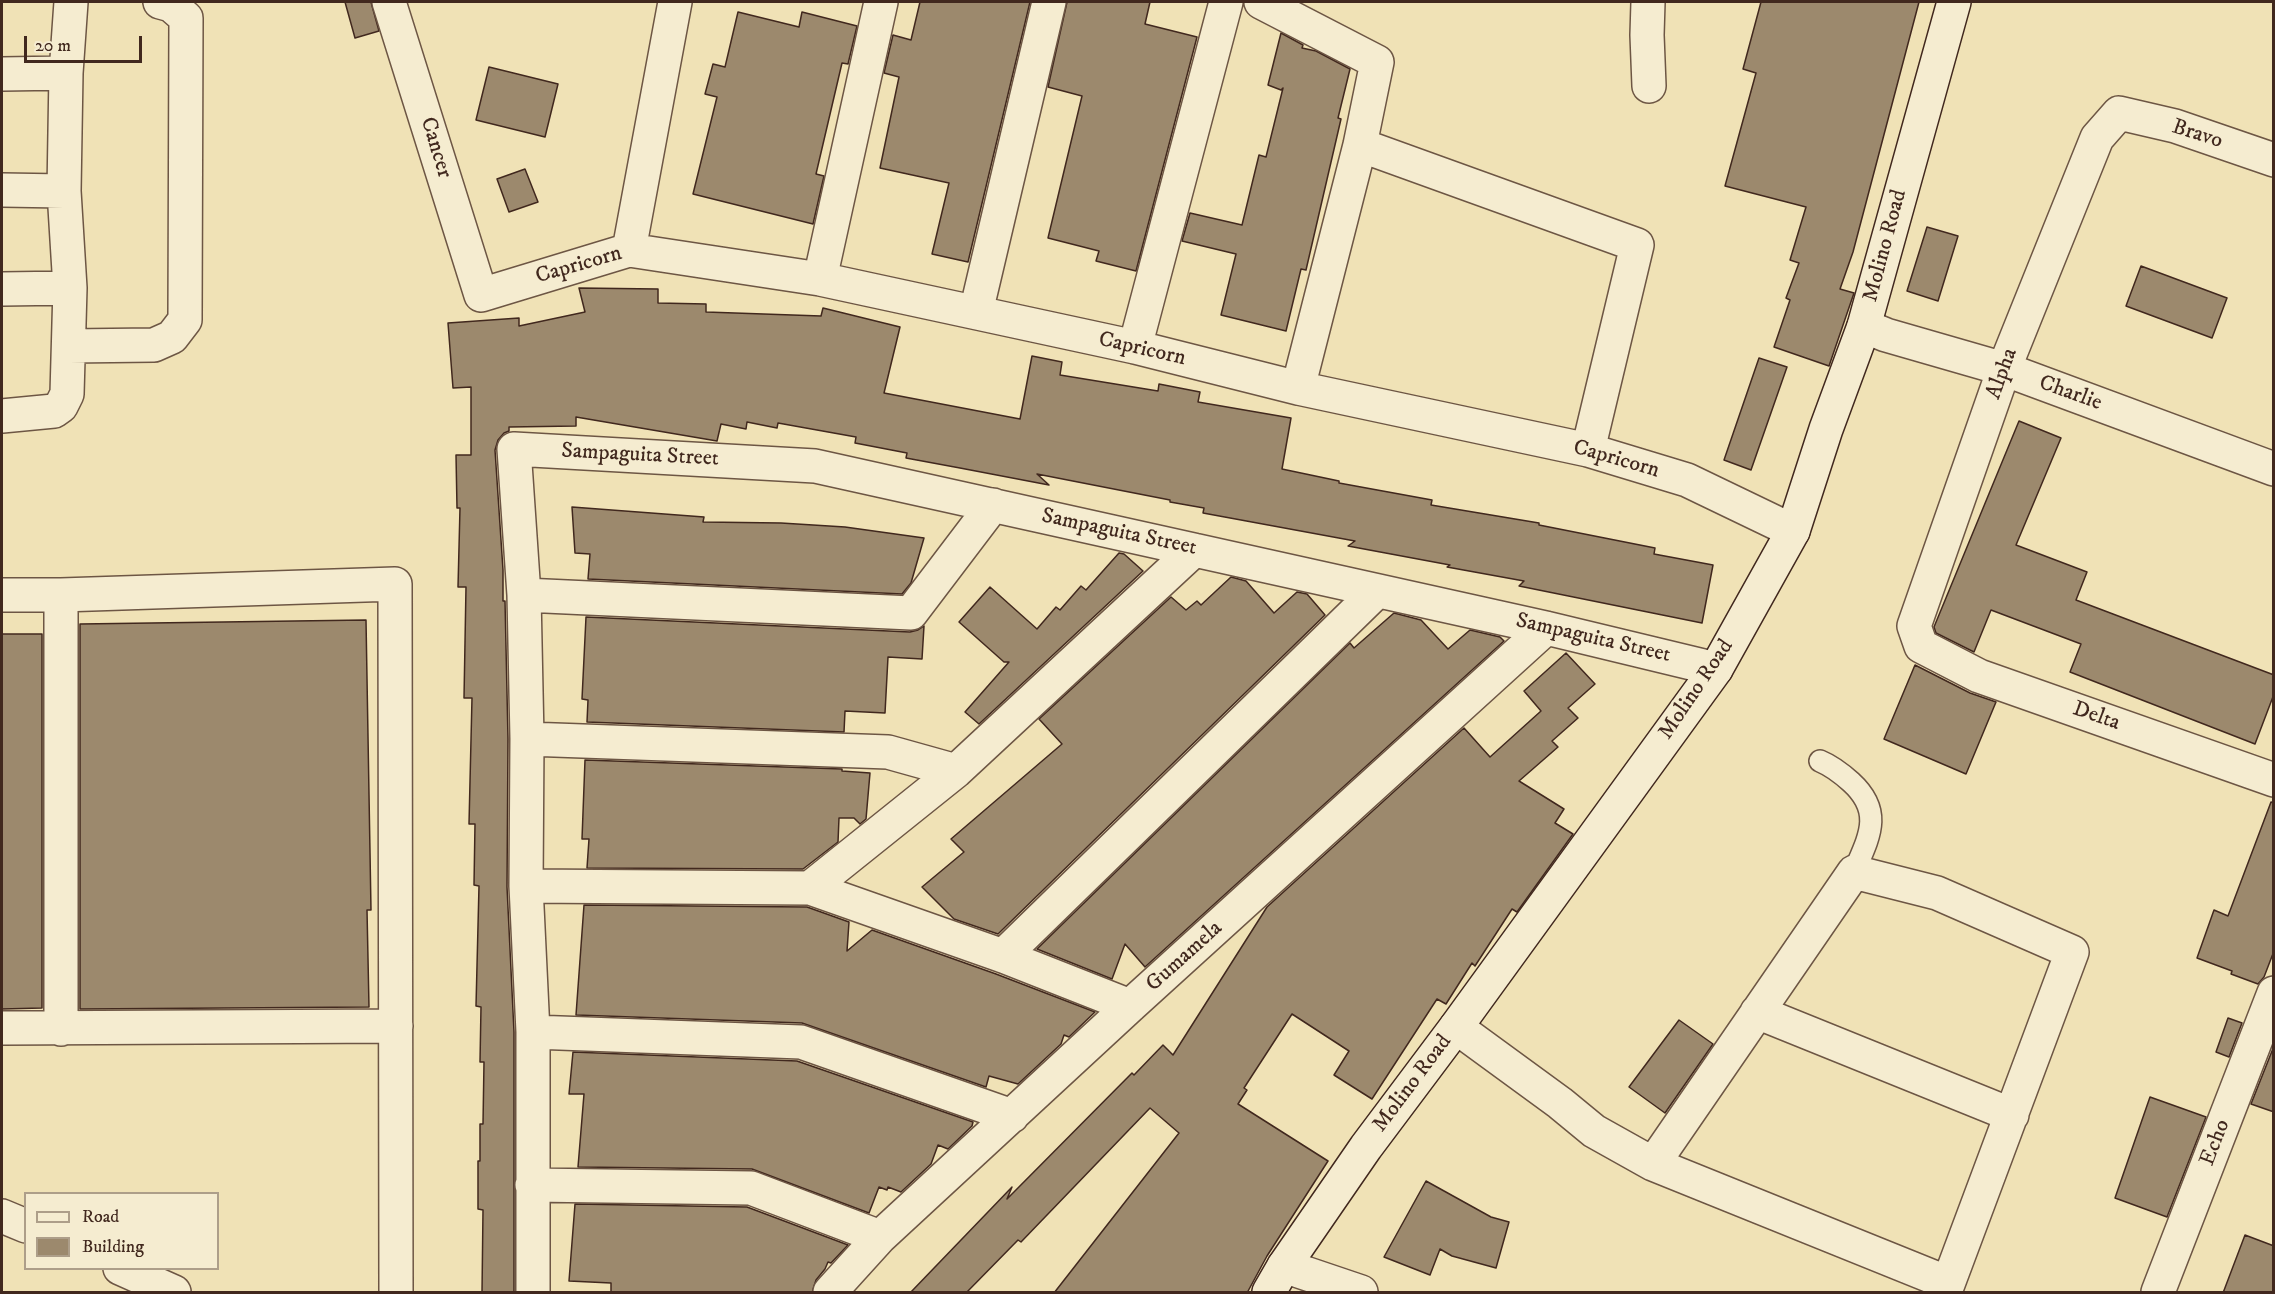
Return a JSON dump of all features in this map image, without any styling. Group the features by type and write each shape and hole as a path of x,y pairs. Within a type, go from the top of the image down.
{"street":[{"path":"2,416 54,411 61,406 67,394 70,288 64,191 66,73 71,2"},
{"path":"69,346 154,345 172,337 185,320 186,18 171,6 160,2"},
{"name":"Cancer","path":"389,2 481,295"},
{"path":"629,250 675,2"},
{"path":"820,279 881,2"},
{"path":"976,312 1049,2"},
{"path":"1135,347 1226,2"},
{"path":"1261,2 1377,62 1360,145 1298,388"},
{"path":"1648,2 1649,86"},
{"name":"Molino Road","path":"1277,1279 1366,1147 1716,669 1793,531 1826,429 1864,326 1954,2"},
{"path":"2,74 66,73"},
{"name":"Bravo","path":"2120,113 2175,126 2274,160"},
{"name":"Alpha","path":"1921,646 1914,626 2004,369 2097,138 2120,113"},
{"path":"1360,145 1637,245 1588,450"},
{"path":"2,190 64,191"},
{"name":"Capricorn","path":"481,295 629,250 820,279 1135,347 1298,388 1588,450 1687,480 1793,531"},
{"path":"2,289 70,288"},
{"name":"Charlie","path":"1864,326 1886,335 2004,369 2274,469"},
{"name":"Sampaguita Street","path":"524,595 514,450 815,466 1546,628 1716,669"},
{"path":"533,1293 533,1032 526,886 527,739 524,595 911,613 993,505"},
{"path":"810,888 956,771 1194,550"},
{"path":"2,595 395,584 396,1293"},
{"path":"1003,956 1377,591"},
{"path":"61,595 61,1029"},
{"name":"Gumamela","path":"830,1293 880,1237 1546,628"},
{"name":"Delta","path":"1921,646 1979,676 2274,780"},
{"path":"527,739 888,752 956,771"},
{"path":"1456,1027 1560,1103 1594,1131 1653,1164 1947,1288 2072,952 1937,893 1854,872 1653,1164"},
{"path":"526,886 810,888 1003,956 1130,1006"},
{"name":"Echo","path":"2158,1293 2274,993"},
{"path":"1757,1012 2012,1115"},
{"path":"2,1028 396,1026"},
{"path":"533,1032 801,1042 1012,1116"},
{"path":"532,1185 751,1188 880,1237"},
{"path":"2,1216 24,1226"},
{"path":"122,1270 174,1293"},
{"path":"1277,1279 1361,1293"}],"lane":[{"path":"1820,761 1845,776 1863,792 1869,804 1871,828 1854,872"}],"building":[{"path":"345,2 371,2 379,31 355,38"},
{"path":"920,2 1030,2 968,262 932,254 949,183 880,168 899,77 884,73 893,35 911,40"},
{"path":"1067,2 1150,2 1145,24 1197,37 1136,271 1096,261 1099,251 1048,238 1082,96 1048,87"},
{"path":"1761,2 1919,2 1853,252 1840,289 1854,293 1829,366 1774,347 1790,300 1786,298 1799,263 1790,260 1806,207 1725,186 1756,73 1743,69"},
{"path":"738,12 799,27 802,12 857,26 848,64 842,63 816,174 824,176 813,224 693,194 717,97 705,94 713,64 725,67"},
{"path":"1281,33 1303,45 1302,48 1316,51 1350,69 1338,118 1341,119 1306,270 1301,269 1286,331 1221,315 1236,254 1182,241 1190,213 1242,225 1259,155 1266,157 1283,88 1281,90 1268,85"},
{"path":"489,67 558,84 545,137 476,120"},
{"path":"525,169 538,202 509,212 497,179"},
{"path":"1927,227 1958,236 1938,301 1907,291"},
{"path":"2141,266 2227,298 2212,338 2126,306"},
{"path":"579,288 658,289 658,303 706,304 706,312 821,316 823,308 900,327 884,393 1020,419 1032,356 1062,362 1060,375 1158,391 1159,384 1200,392 1198,402 1291,418 1282,469 1339,481 1339,483 1432,500 1431,505 1539,523 1539,525 1655,548 1654,554 1713,565 1702,623 1519,586 1524,581 1348,546 1355,541 1203,513 1204,508 1170,502 1170,500 1037,474 1049,485 906,458 907,453 855,443 856,437 778,423 777,428 747,422 746,429 721,424 717,441 576,417 576,426 509,427 509,431 498,440 495,450 503,601 505,601 508,739 507,887 514,1032 514,1293 482,1293 483,1210 478,1209 478,1161 480,1161 480,1124 483,1124 484,1062 480,1062 481,1007 476,1006 479,886 474,885 475,824 469,824 472,698 464,698 466,587 458,587 460,508 457,508 456,455 471,455 471,387 453,388 448,323 519,318 519,326 585,312"},
{"path":"1759,358 1787,367 1751,470 1724,460"},
{"path":"2019,421 2061,438 2016,545 2087,572 2076,600 2274,675 2274,694 2255,744 2070,672 2081,644 1991,610 1974,652 1936,633 1934,627"},
{"path":"572,507 704,517 703,522 845,527 924,538 911,583 902,594 588,579 590,554 575,553"},
{"path":"1119,553 1124,554 1143,571 979,724 965,712 1009,662 1004,662 959,622 990,587 1037,629 1056,607 1060,610 1081,586 1086,590"},
{"path":"1231,577 1246,581 1274,613 1297,592 1307,594 1325,615 998,934 954,919 922,887 964,852 951,839 1062,744 1039,719 1171,597 1186,610 1197,601 1201,605"},
{"path":"1394,613 1421,620 1448,649 1470,630 1500,637 1504,641 1145,967 1125,944 1112,979 1037,949 1350,643 1354,648"},
{"path":"586,617 910,632 924,626 922,659 888,657 885,713 845,711 844,732 587,722 588,700 582,699"},
{"path":"366,620 371,910 367,910 369,1007 80,1009 80,624"},
{"path":"2,634 42,634 42,1008 2,1009"},
{"path":"1566,653 1595,684 1568,708 1578,718 1552,741 1558,747 1519,781 1564,809 1555,823 1573,834 1517,912 1512,909 1475,966 1472,963 1446,1004 1437,999 1372,1099 1334,1075 1349,1051 1292,1014 1244,1088 1247,1090 1238,1104 1328,1161 1267,1256 1247,1293 1054,1293 1179,1133 1150,1108 1021,1242 1018,1240 966,1293 910,1293 1012,1187 1007,1199 1132,1073 1134,1075 1163,1045 1173,1055 1267,907 1464,728 1490,757 1541,711 1524,691"},
{"path":"1915,665 1970,693 1996,702 1966,774 1884,739"},
{"path":"585,760 842,769 842,771 870,773 866,819 860,824 854,818 839,818 838,842 803,869 587,868 589,839 582,839"},
{"path":"2271,802 2274,803 2274,951 2264,977 2258,984 2197,958 2214,910 2228,916"},
{"path":"584,905 807,907 849,922 847,951 872,930 1095,1012 1069,1037 1064,1035 1061,1044 1018,1084 989,1076 986,1087 802,1023 576,1015"},
{"path":"2228,1018 2242,1023 2229,1057 2216,1052"},
{"path":"1679,1020 1713,1044 1665,1113 1629,1087"},
{"path":"2274,1046 2274,1112 2251,1104"},
{"path":"573,1052 797,1061 973,1122 972,1126 948,1149 938,1145 931,1164 901,1192 888,1187 887,1190 879,1187 869,1213 752,1169 578,1167 584,1094 569,1094"},
{"path":"2150,1097 2206,1117 2167,1217 2115,1198"},
{"path":"1426,1181 1491,1217 1509,1222 1496,1268 1452,1256 1440,1249 1430,1275 1384,1257"},
{"path":"575,1204 747,1207 848,1245 831,1263 828,1262 816,1280 812,1293 611,1293 611,1283 569,1281"},
{"path":"2245,1235 2274,1246 2274,1293 2223,1293"}]}
